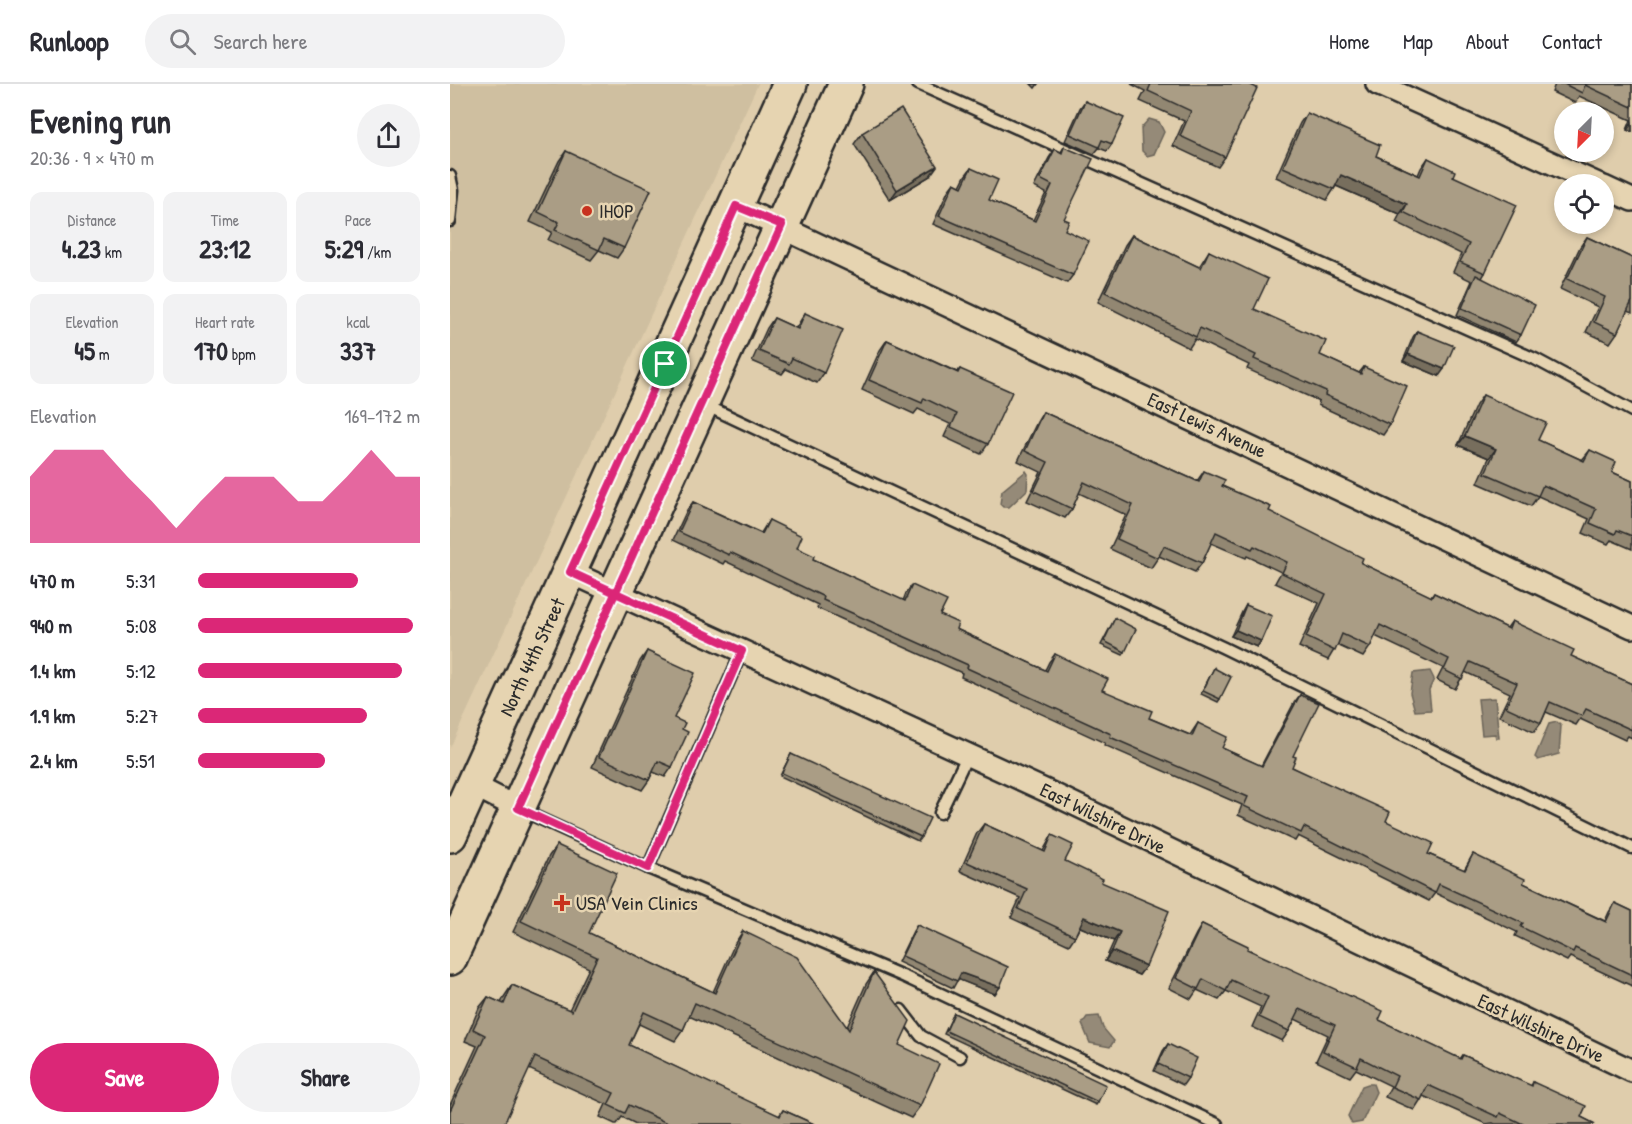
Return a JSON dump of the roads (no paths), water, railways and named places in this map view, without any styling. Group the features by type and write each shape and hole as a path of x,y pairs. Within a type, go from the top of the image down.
{"main road":[{"name":"North 44th Street","path":"450,836 790,84"},
{"path":"450,958 846,84"}],"street":[{"path":"1377,84 1576,174"},
{"path":"1614,192 1632,200"},
{"name":"East Lewis Avenue","path":"736,206 782,225 1632,627"},
{"name":"East Wilshire Drive","path":"570,572 968,754 1632,1071"},
{"path":"473,785 518,808"}],"lane":[{"path":"918,84 1535,359 1632,411"},
{"path":"450,176 453,190 450,221"},
{"path":"702,404 1224,648 1632,848"},
{"path":"648,868 742,651"},
{"path":"940,813 968,754"},
{"path":"518,808 648,868 865,962 906,977 1217,1124"},
{"path":"865,962 879,980"},
{"path":"893,999 921,1036 960,1057"}],"place":[{"name":"IHOP","path":"587,211"},
{"name":"USA Vein Clinics","path":"562,903"}]}
